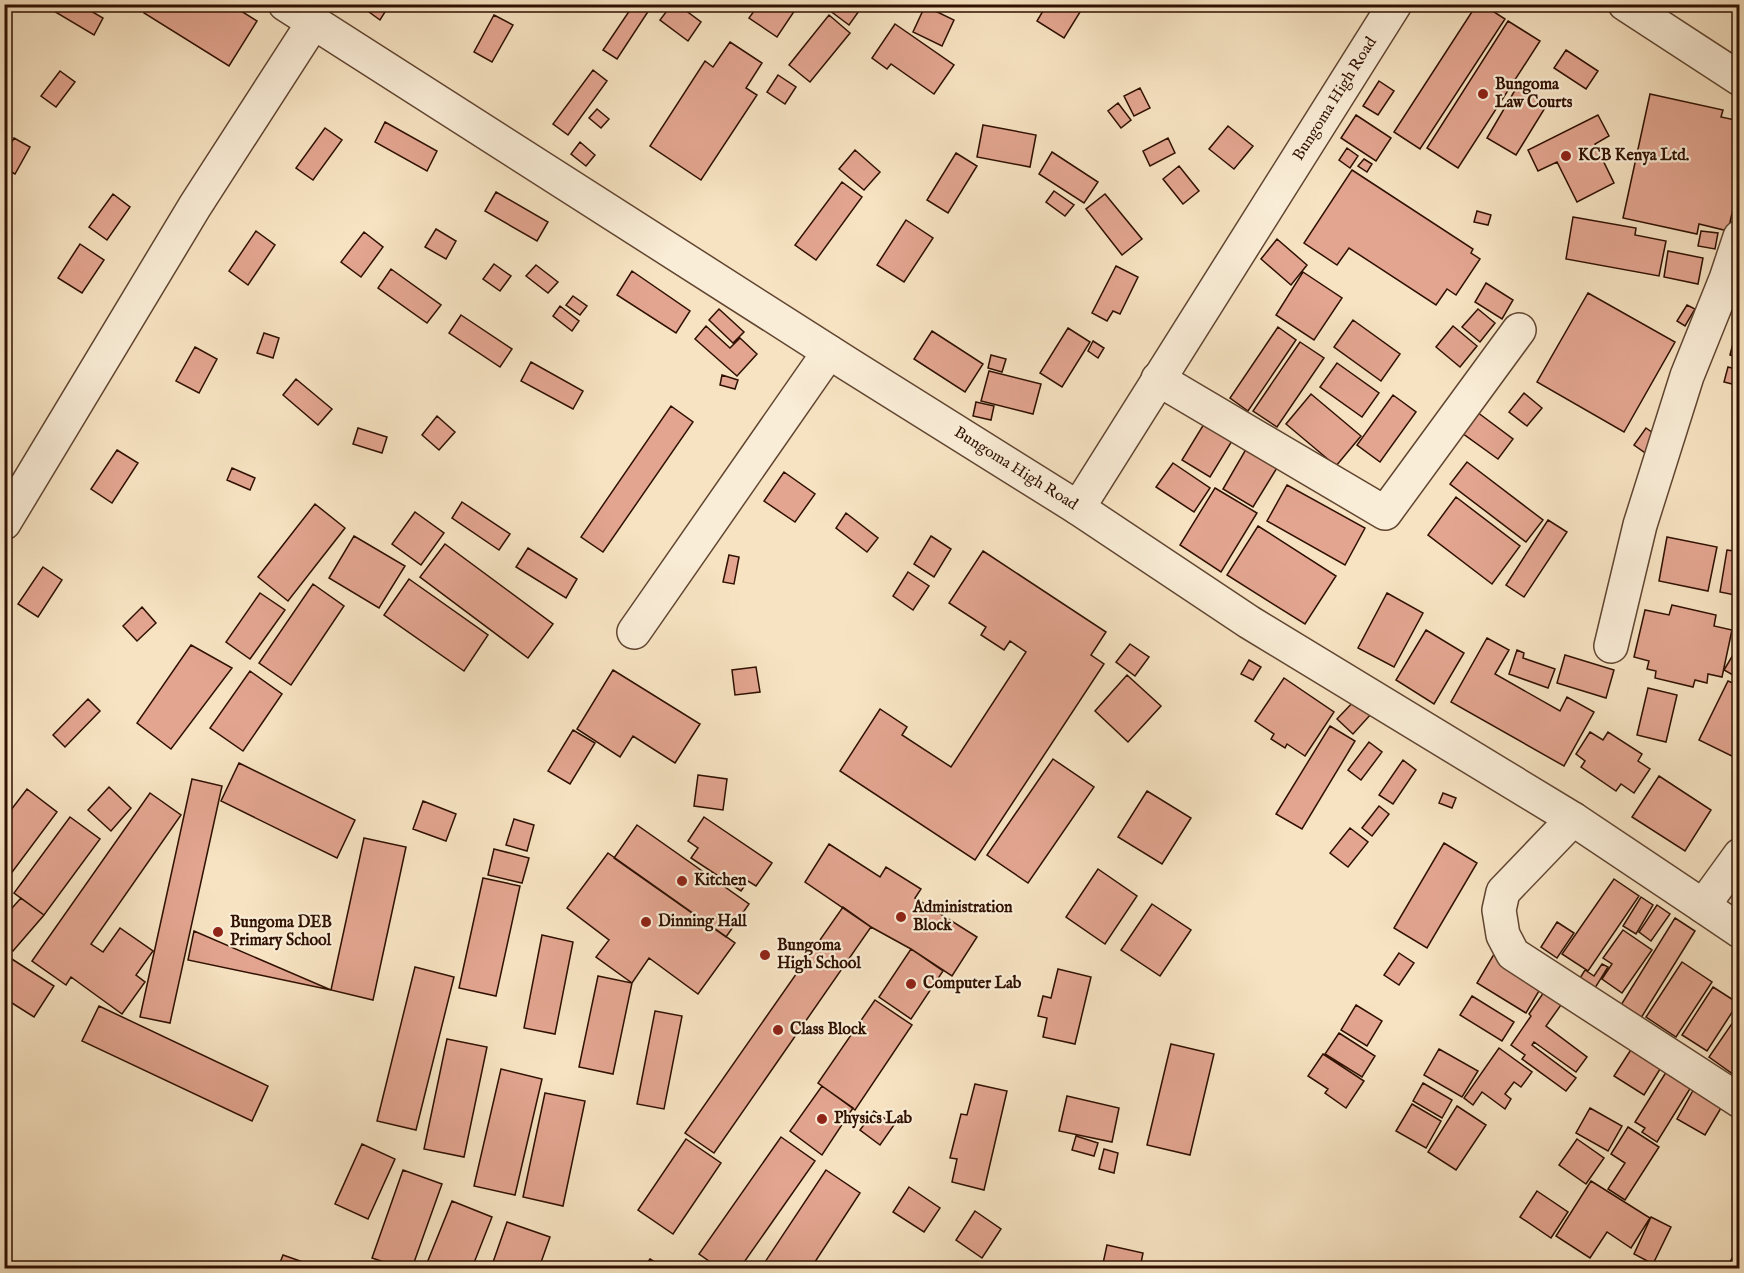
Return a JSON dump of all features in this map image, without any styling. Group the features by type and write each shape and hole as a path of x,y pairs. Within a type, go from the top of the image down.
{"street":[{"name":"Bungoma High Road","path":"285,4 829,352 1078,508 1395,4"},
{"path":"1625,4 1740,79"},
{"path":"4,523 195,206 313,24"},
{"path":"1611,646 1640,525 1687,376 1726,279 1740,237"},
{"path":"1158,379 1385,513 1519,330"},
{"path":"634,632 829,352"},
{"path":"1078,508 1249,622 1573,819 1740,931"},
{"path":"1573,819 1503,892 1499,910 1503,936 1514,954 1740,1101"},
{"path":"1703,906 1740,855"}],"building":[{"path":"42,4 79,4 103,18 94,35"},
{"path":"149,4 230,4 257,21 229,66 144,13"},
{"path":"358,4 390,4 380,20"},
{"path":"634,4 653,4 617,59 603,50"},
{"path":"672,4 677,4 701,22 688,41 660,20"},
{"path":"759,4 799,4 777,37 749,18"},
{"path":"821,4 864,4 849,25"},
{"path":"935,4 952,4 949,11"},
{"path":"1047,4 1085,4 1064,38 1037,21"},
{"name":"Bungoma Law Courts","path":"1477,4 1482,4 1505,19 1420,149 1394,132"},
{"path":"925,6 954,20 942,46 913,32"},
{"path":"494,15 513,25 492,62 474,52"},
{"path":"829,15 850,33 810,82 789,65"},
{"name":"Bungoma Law Courts","path":"1508,21 1540,41 1458,168 1427,148"},
{"path":"895,24 954,65 934,94 891,64 887,69 872,58"},
{"path":"730,42 762,63 746,88 757,95 701,180 650,146 705,61 713,67"},
{"path":"1566,50 1598,71 1586,89 1554,68"},
{"path":"593,70 607,81 568,135 553,124"},
{"path":"60,71 75,82 56,107 41,96"},
{"path":"778,75 796,87 785,104 767,92"},
{"path":"1379,81 1394,91 1378,115 1363,106"},
{"path":"1518,85 1548,103 1516,155 1487,138"},
{"path":"1140,88 1150,108 1134,116 1124,96"},
{"path":"1650,94 1723,110 1721,117 1740,121 1740,178 1728,231 1699,224 1697,234 1623,218"},
{"path":"1118,103 1131,120 1121,128 1108,111"},
{"path":"597,109 609,119 601,128 589,118"},
{"path":"1356,115 1391,138 1376,161 1341,138"},
{"name":"KCB Kenya Ltd.","path":"1598,115 1609,136 1595,144 1614,183 1577,202 1557,162 1538,171 1528,150"},
{"path":"385,122 437,151 427,171 375,142"},
{"path":"983,125 1036,135 1030,167 977,157"},
{"path":"1228,126 1253,146 1234,169 1209,149"},
{"path":"325,128 342,140 313,180 296,168"},
{"path":"14,138 30,147 15,174 4,168 4,155"},
{"path":"1168,138 1175,153 1150,166 1143,151"},
{"path":"580,142 595,155 586,166 571,154"},
{"path":"1347,148 1358,156 1350,168 1339,160"},
{"path":"855,150 880,172 864,190 839,169"},
{"path":"1052,152 1098,182 1084,203 1039,174"},
{"path":"956,153 977,166 948,213 927,200"},
{"path":"1364,159 1372,164 1367,172 1358,166"},
{"path":"1179,166 1199,191 1183,204 1163,179"},
{"path":"1352,170 1473,249 1471,253 1480,259 1456,295 1447,289 1436,305 1349,248 1337,265 1304,243"},
{"path":"842,182 862,197 816,260 795,245"},
{"path":"1054,191 1074,205 1065,216 1046,202"},
{"path":"496,192 548,222 537,241 485,211"},
{"path":"113,194 130,207 107,240 89,227"},
{"path":"1105,194 1142,239 1122,255 1086,209"},
{"path":"1477,211 1491,215 1488,225 1474,222"},
{"path":"1573,217 1636,228 1635,235 1666,241 1659,276 1566,259"},
{"path":"906,220 933,238 904,282 877,265"},
{"path":"436,229 456,241 446,259 425,247"},
{"path":"256,231 275,245 248,285 229,271"},
{"path":"1701,231 1718,233 1715,249 1698,246"},
{"path":"364,232 383,247 361,277 341,262"},
{"path":"1277,239 1307,265 1291,285 1261,259"},
{"path":"80,244 104,260 82,293 58,278"},
{"path":"1668,251 1703,258 1698,284 1664,277"},
{"path":"494,264 511,276 500,291 483,279"},
{"path":"536,265 558,282 548,293 526,276"},
{"path":"1116,266 1138,277 1120,314 1113,311 1107,321 1092,313"},
{"path":"391,269 441,305 427,323 378,288"},
{"path":"632,271 690,311 676,333 617,295"},
{"path":"1303,272 1342,298 1314,340 1276,315"},
{"path":"1486,283 1513,300 1502,319 1475,302"},
{"path":"1588,293 1675,342 1624,432 1537,382"},
{"path":"573,296 587,306 580,315 566,305"},
{"path":"1687,305 1695,309 1685,326 1677,321"},
{"path":"560,306 579,321 572,331 553,316"},
{"path":"719,309 744,332 733,343 709,320"},
{"path":"1478,309 1495,323 1480,342 1462,327"},
{"path":"461,315 512,349 500,367 449,333"},
{"path":"1353,320 1400,354 1381,381 1334,347"},
{"path":"706,326 730,348 740,338 757,354 737,376 695,339"},
{"path":"1453,326 1477,346 1460,367 1436,347"},
{"path":"1278,327 1296,340 1248,411 1230,398"},
{"path":"1068,328 1090,342 1062,387 1040,373"},
{"path":"1737,328 1740,329 1740,358 1730,355"},
{"path":"932,331 983,364 965,392 914,359"},
{"path":"264,333 279,338 273,358 257,353"},
{"path":"1093,341 1104,348 1098,358 1088,351"},
{"path":"1300,342 1324,358 1277,427 1253,411"},
{"path":"195,347 217,359 199,393 176,381"},
{"path":"991,355 1006,359 1002,372 988,368"},
{"path":"531,362 583,391 573,409 521,381"},
{"path":"1337,363 1379,393 1362,417 1320,387"},
{"path":"1728,367 1740,370 1740,386 1724,382"},
{"path":"989,371 1041,384 1033,414 981,401"},
{"path":"722,375 738,380 735,389 720,385"},
{"path":"296,379 332,409 318,425 283,395"},
{"path":"1524,393 1542,408 1527,426 1509,412"},
{"path":"1311,394 1361,436 1336,466 1286,424"},
{"path":"1393,395 1416,412 1380,462 1357,445"},
{"path":"976,402 994,406 991,420 973,416"},
{"path":"671,406 693,422 603,552 581,537"},
{"path":"1477,412 1513,439 1498,459 1462,433"},
{"path":"437,416 455,432 439,450 422,435"},
{"path":"1207,419 1235,436 1210,477 1182,460"},
{"path":"358,428 387,437 382,453 353,444"},
{"path":"1646,428 1663,440 1651,457 1634,445"},
{"path":"1249,444 1280,463 1253,507 1223,489"},
{"path":"117,450 138,463 112,503 91,489"},
{"path":"1467,462 1543,520 1526,542 1450,484"},
{"path":"1173,463 1210,488 1194,512 1156,487"},
{"path":"232,468 255,478 250,490 227,480"},
{"path":"784,472 815,494 795,522 764,501"},
{"path":"1287,485 1365,528 1345,565 1267,521"},
{"path":"1215,488 1257,513 1221,572 1180,545"},
{"path":"1456,497 1520,546 1492,584 1428,535"},
{"path":"462,502 510,534 499,550 452,518"},
{"path":"315,504 345,528 288,601 258,577"},
{"path":"415,512 444,533 421,565 392,544"},
{"path":"846,513 878,538 867,552 836,528"},
{"path":"1548,520 1567,532 1524,597 1506,585"},
{"path":"1258,526 1336,576 1305,624 1227,575"},
{"path":"354,536 405,566 379,608 329,578"},
{"path":"931,536 951,549 934,577 914,564"},
{"path":"1667,537 1717,547 1708,591 1659,581"},
{"path":"445,544 553,624 528,658 420,577"},
{"path":"528,548 577,579 566,598 516,567"},
{"path":"1727,550 1740,552 1740,596 1720,592"},
{"path":"983,551 1106,632 1091,655 1104,664 975,860 840,771 880,709 907,727 902,735 951,767 1026,652 1010,641 1004,650 981,635 986,627 949,603"},
{"path":"729,555 739,557 734,584 723,582"},
{"path":"43,567 62,580 38,617 18,604"},
{"path":"908,572 929,586 913,610 893,596"},
{"path":"409,579 488,635 464,671 384,615"},
{"path":"313,584 344,606 291,685 259,663"},
{"path":"260,593 285,610 250,659 226,642"},
{"path":"1387,593 1423,613 1394,667 1358,648"},
{"path":"1672,605 1716,615 1714,626 1732,630 1722,677 1708,674 1707,683 1695,680 1693,687 1655,678 1656,671 1647,669 1649,661 1634,657 1645,610 1669,615"},
{"path":"142,607 156,623 137,641 123,626"},
{"path":"1426,630 1464,653 1434,704 1396,680"},
{"path":"1487,638 1509,650 1495,674 1560,711 1567,697 1594,712 1564,766 1451,702"},
{"path":"1740,643 1740,679 1724,670"},
{"path":"1130,644 1149,657 1135,676 1116,662"},
{"path":"191,645 232,668 171,749 137,723"},
{"path":"1517,650 1524,653 1523,658 1555,669 1548,688 1509,674"},
{"path":"1565,655 1614,670 1606,698 1557,683"},
{"path":"1249,660 1261,667 1253,680 1241,674"},
{"path":"756,667 760,692 735,695 732,670"},
{"path":"613,670 700,724 675,763 633,736 620,757 577,729"},
{"path":"250,671 282,694 243,751 210,728"},
{"path":"1127,675 1161,706 1128,742 1095,711"},
{"path":"1284,678 1334,712 1305,756 1287,744 1285,748 1271,739 1274,734 1255,721"},
{"path":"1728,681 1740,686 1740,760 1699,740"},
{"path":"1648,688 1677,695 1666,742 1637,735"},
{"path":"88,699 100,711 65,747 53,735"},
{"path":"1356,699 1371,714 1353,734 1337,719"},
{"path":"1330,726 1355,741 1302,829 1276,814"},
{"path":"573,730 595,743 570,784 548,771"},
{"path":"1590,732 1603,740 1608,732 1642,754 1638,761 1650,769 1634,793 1621,784 1616,791 1581,767 1585,761 1576,754"},
{"path":"1369,742 1382,752 1361,780 1348,770"},
{"path":"1053,759 1094,787 1028,883 987,855"},
{"path":"1403,760 1416,770 1393,804 1379,795"},
{"path":"239,763 355,820 337,858 221,801"},
{"path":"698,775 727,779 723,810 694,806"},
{"path":"1659,776 1711,810 1685,851 1632,817"},
{"path":"192,779 222,786 170,1023 140,1017"},
{"path":"109,787 131,808 111,831 88,810"},
{"path":"27,789 57,812 4,883 4,819"},
{"path":"1147,791 1191,818 1162,864 1118,837"},
{"path":"150,793 181,815 91,944 103,952 120,928 153,951 136,975 145,982 122,1014 71,977 66,985 32,961"},
{"path":"1443,793 1456,798 1452,808 1439,803"},
{"path":"423,801 456,814 446,841 413,829"},
{"path":"1379,806 1389,814 1372,836 1362,828"},
{"path":"70,817 100,839 44,915 14,893"},
{"path":"704,817 772,863 756,886 748,881 741,891 691,858 698,848 688,841"},
{"path":"514,819 534,825 527,851 506,845"},
{"name":"Kitchen","path":"637,825 749,904 726,937 614,858"},
{"path":"1350,828 1368,842 1348,867 1330,853"},
{"path":"364,838 406,847 373,1000 331,990"},
{"path":"1444,843 1477,863 1427,948 1394,928"},
{"name":"Administration Block","path":"829,844 880,877 886,867 921,889 915,898 977,937 952,976 911,949 871,927 805,882"},
{"path":"494,849 529,858 522,883 488,875"},
{"name":"Dinning Hall","path":"608,853 735,943 698,994 649,958 632,983 596,957 609,940 567,908"},
{"path":"1098,869 1137,896 1105,944 1066,917"},
{"path":"483,878 520,886 496,996 459,988"},
{"path":"1614,879 1639,896 1588,971 1562,954"},
{"path":"1641,897 1653,905 1636,934 1623,926"},
{"path":"21,898 44,915 13,951 4,944 4,917"},
{"path":"1152,904 1191,930 1160,976 1121,950"},
{"path":"1657,905 1670,914 1651,941 1639,932"},
{"name":"Class Block","path":"843,907 871,927 714,1153 685,1133"},
{"path":"1675,918 1695,931 1641,1018 1621,1005"},
{"path":"1557,922 1574,933 1557,958 1541,947"},
{"path":"1623,930 1652,950 1622,993 1602,979 1612,964 1603,958"},
{"path":"194,931 331,990 188,960"},
{"path":"542,935 573,942 555,1034 524,1028"},
{"name":"Computer Lab","path":"911,949 943,971 911,1019 879,997"},
{"path":"1497,949 1546,979 1526,1013 1477,983"},
{"path":"1399,953 1414,963 1399,985 1384,975"},
{"path":"4,954 54,986 34,1017 4,998"},
{"path":"1682,962 1712,982 1676,1037 1646,1017"},
{"path":"1602,964 1608,967 1595,988 1580,978 1585,970 1594,976"},
{"path":"415,967 454,977 416,1130 377,1121"},
{"path":"1058,969 1091,977 1075,1044 1043,1037 1047,1018 1038,1016 1043,996 1051,998"},
{"path":"598,976 632,983 613,1074 579,1067"},
{"path":"1713,987 1738,1003 1707,1051 1682,1035"},
{"path":"1544,992 1561,1005 1546,1026 1587,1057 1576,1072 1534,1042 1532,1045 1576,1078 1566,1091 1522,1059 1525,1055 1511,1045"},
{"path":"1472,996 1514,1022 1502,1041 1460,1015"},
{"name":"Class Block","path":"875,1000 912,1025 855,1110 818,1083"},
{"path":"1356,1005 1382,1021 1367,1046 1341,1030"},
{"path":"99,1006 268,1086 252,1121 82,1041"},
{"path":"655,1011 682,1016 664,1109 637,1104"},
{"path":"1740,1012 1740,1073 1737,1077 1709,1057"},
{"path":"1339,1033 1375,1056 1362,1077 1325,1054"},
{"path":"447,1039 487,1047 464,1157 424,1149"},
{"path":"1171,1044 1214,1054 1190,1155 1147,1145"},
{"path":"1499,1048 1532,1072 1521,1087 1514,1082 1505,1094 1511,1099 1505,1109 1482,1092 1473,1105 1464,1098"},
{"path":"1632,1048 1662,1066 1644,1095 1614,1076"},
{"path":"1439,1049 1478,1071 1462,1097 1424,1075"},
{"path":"1323,1054 1364,1081 1346,1108 1325,1093 1328,1089 1308,1076"},
{"path":"501,1069 542,1079 515,1195 474,1186"},
{"path":"1668,1069 1693,1084 1657,1142 1642,1132 1645,1128 1635,1122"},
{"path":"1423,1083 1452,1100 1442,1118 1413,1101"},
{"path":"975,1084 1007,1091 984,1190 952,1182 957,1159 950,1158 961,1114 967,1115"},
{"name":"Physics Lab","path":"822,1086 853,1108 822,1155 790,1131"},
{"path":"1695,1087 1724,1103 1705,1135 1677,1119"},
{"path":"545,1093 585,1101 563,1206 523,1197"},
{"path":"1067,1096 1119,1108 1112,1142 1059,1131"},
{"path":"1412,1104 1441,1121 1426,1148 1396,1131"},
{"path":"1457,1106 1486,1125 1456,1170 1428,1152"},
{"path":"1590,1108 1622,1126 1608,1151 1576,1133"},
{"path":"874,1111 894,1125 880,1145 860,1130"},
{"path":"1628,1127 1659,1147 1625,1200 1608,1189 1625,1163 1611,1154"},
{"path":"1076,1136 1098,1143 1094,1156 1072,1150"},
{"path":"781,1137 815,1161 740,1268 719,1268 699,1254"},
{"path":"686,1139 721,1163 673,1234 638,1210"},
{"path":"1577,1139 1604,1158 1586,1184 1559,1165"},
{"path":"362,1144 395,1159 368,1219 335,1204"},
{"path":"1104,1149 1118,1153 1114,1173 1099,1169"},
{"path":"403,1170 442,1184 412,1268 402,1268 372,1258"},
{"path":"826,1170 860,1193 811,1268 761,1268"},
{"path":"1591,1181 1650,1218 1631,1248 1607,1232 1590,1258 1556,1236"},
{"path":"909,1187 940,1208 924,1232 893,1212"},
{"path":"1537,1191 1568,1212 1551,1238 1520,1217"},
{"path":"452,1201 492,1217 472,1268 425,1268"},
{"path":"975,1211 1001,1229 982,1258 956,1240"},
{"path":"1651,1217 1671,1227 1653,1264 1634,1254"},
{"path":"507,1222 550,1237 539,1268 491,1268"},
{"path":"1107,1245 1143,1253 1140,1268 1102,1268"},
{"path":"1740,1245 1740,1268 1727,1267"},
{"path":"283,1255 320,1268 278,1268"},
{"path":"650,1259 664,1268 643,1268"}],"place":[{"name":"Bungoma Law Courts","path":"1483,94"},
{"name":"KCB Kenya Ltd.","path":"1566,156"},
{"name":"Kitchen","path":"682,881"},
{"name":"Administration Block","path":"901,917"},
{"name":"Dinning Hall","path":"646,922"},
{"name":"Bungoma DEB Primary School","path":"218,932"},
{"name":"Bungoma High School","path":"765,955"},
{"name":"Computer Lab","path":"911,984"},
{"name":"Class Block","path":"778,1030"},
{"name":"Physics Lab","path":"822,1119"}]}
